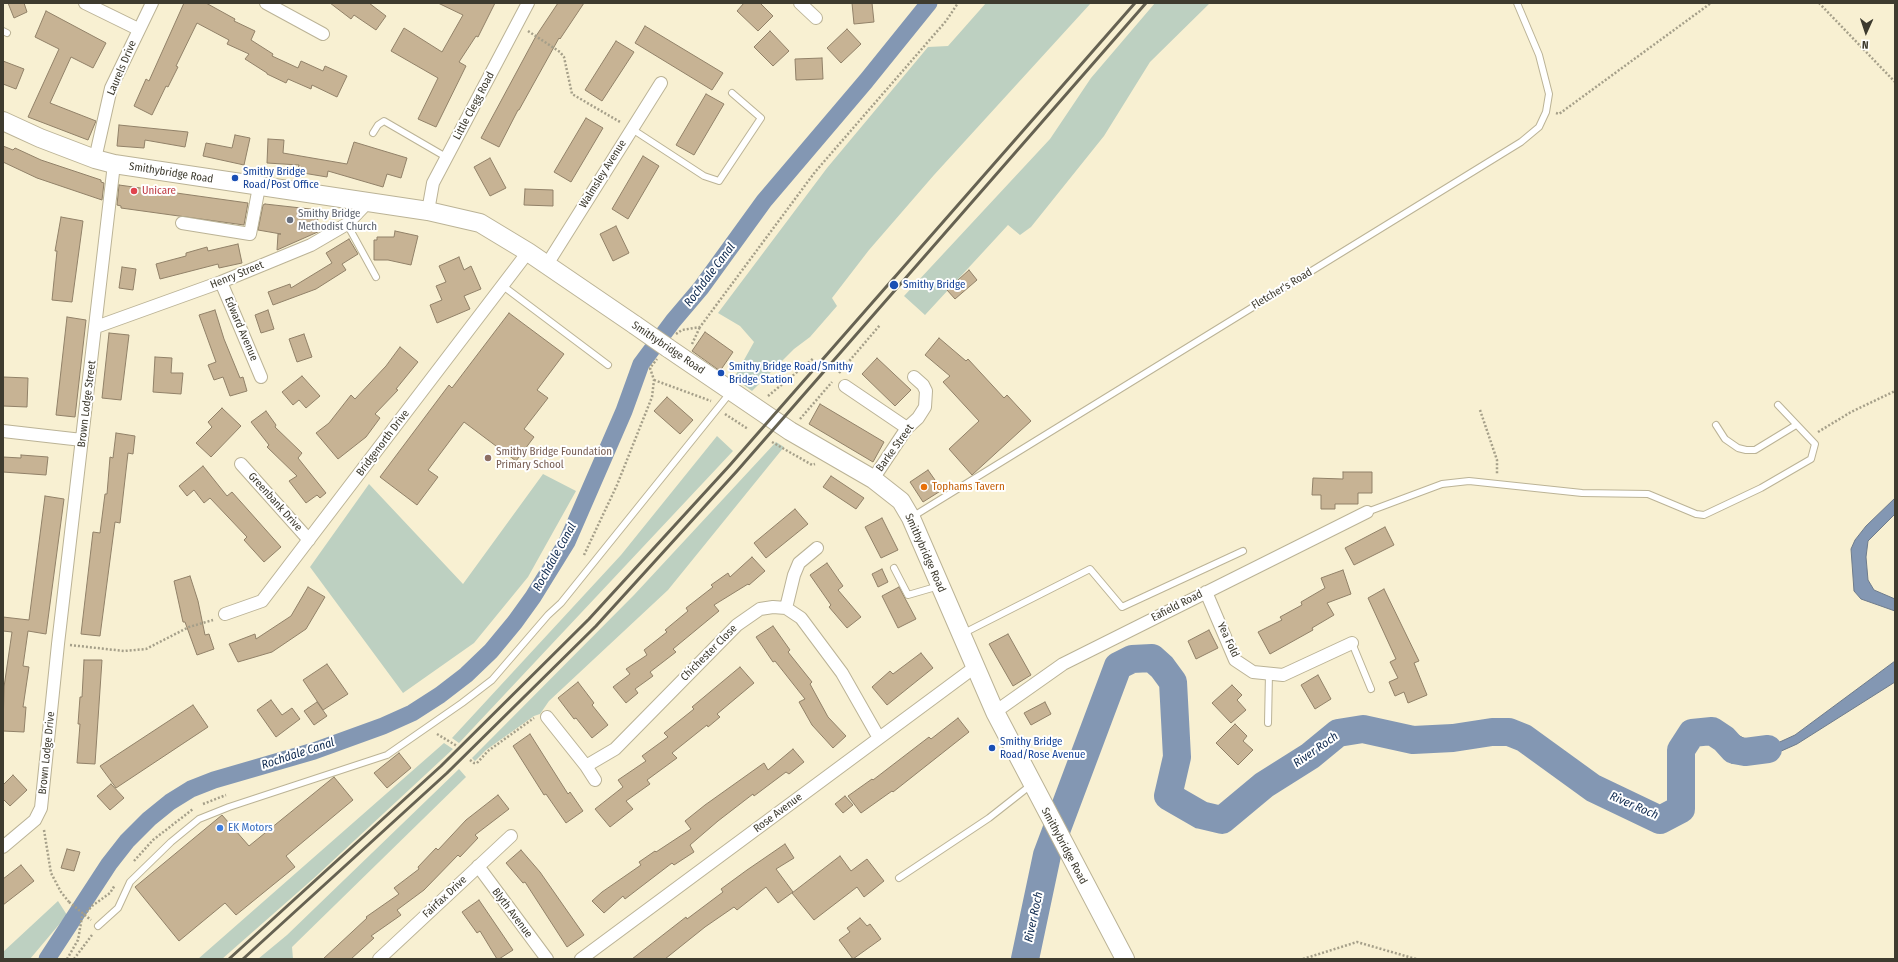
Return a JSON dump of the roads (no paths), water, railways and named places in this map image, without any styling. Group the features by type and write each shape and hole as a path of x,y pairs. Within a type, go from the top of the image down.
{"street":[{"path":"86,3 138,29"},
{"name":"Laurels Drive","path":"95,159 111,88 138,29 152,3"},
{"path":"266,3 323,34"},
{"name":"Little Clegg Road","path":"428,211 433,183 528,3"},
{"path":"800,3 816,18"},
{"name":"Walmsley Avenue","path":"546,266 660,83"},
{"name":"Smithybridge Road","path":"3,121 40,138 95,159 114,164 259,187 428,211 480,223 528,252 546,266 671,347 790,431 873,479 901,502 911,518 994,712 1083,883 1125,959"},
{"name":"Brown Lodge Street","path":"58,644 114,164"},
{"path":"182,223 250,234 259,187"},
{"name":"Henry Street","path":"96,327 221,282 311,245 347,224 367,203"},
{"name":"Bridgenorth Drive","path":"225,614 262,601 528,252"},
{"name":"Edward Avenue","path":"221,282 261,377"},
{"name":"Barke Street","path":"873,479 907,428 918,418 925,407 926,391 923,385 914,377"},
{"path":"845,386 907,428"},
{"path":"3,431 82,440"},
{"name":"Greenbank Drive","path":"241,464 309,540"},
{"name":"Eafield Road","path":"994,712 1063,664 1367,512"},
{"path":"817,548 799,563 794,575 786,608 801,618 842,673 879,738"},
{"name":"Yea Fold","path":"1206,592 1235,660 1253,672 1283,675 1352,643"},
{"name":"Chichester Close","path":"586,766 615,749 737,625 760,609 773,607 786,608"},
{"name":"Brown Lodge Drive","path":"3,847 34,820 41,808 58,644"},
{"name":"Rose Avenue","path":"581,959 975,667"},
{"path":"547,717 586,766 595,780"},
{"name":"Fairfax Drive","path":"379,959 511,836"},
{"name":"Blyth Avenue","path":"478,866 547,959"}],"lane":[{"name":"Fletcher's Road","path":"911,518 1521,142 1539,127 1546,112 1549,94 1539,55 1517,3"},
{"path":"632,129 704,176 719,181 761,118 732,93"},
{"path":"373,133 378,125 384,121 446,157"},
{"path":"347,224 376,277"},
{"path":"503,286 608,365"},
{"path":"98,926 118,908 130,882 171,842 199,819 229,807 386,755 427,729 492,680 548,615 561,603 732,391"},
{"path":"1367,512 1442,484 1469,481 1582,493 1648,494 1696,514 1704,515 1761,488 1811,459 1814,444 1778,405"},
{"path":"1716,425 1725,439 1738,448 1755,450 1796,425"},
{"path":"961,634 1090,569 1122,607 1243,552"},
{"path":"894,568 908,595 940,586"},
{"path":"1352,643 1371,688"},
{"path":"1268,723 1269,673"},
{"path":"899,878 988,818 1032,784"}],"water":[{"path":"1895,498 1895,514 1868,541 1866,557 1868,580 1874,590 1895,599 1895,611 1861,599 1854,591 1851,549 1855,540 1866,526"},
{"path":"1895,661 1895,682 1797,744 1752,764 1731,763 1732,732 1755,744 1771,746 1795,735"}],"waterway":[{"name":"Rochdale Canal","path":"47,959 109,864 127,841 149,819 170,802 191,789 214,780 314,751 383,726 412,713 440,695 466,675 491,651 533,597 567,542 624,411 641,364 673,321 701,288 764,201 866,81 929,3"},
{"name":"River Roch","path":"1025,959 1047,855 1118,666 1132,659 1152,658 1162,667 1173,682 1177,757 1168,796 1201,815 1222,820 1264,785 1310,756 1338,733 1363,729 1413,740 1453,738 1492,732 1509,732 1524,738 1593,788 1660,820 1681,809 1681,750 1692,733 1712,731 1724,739 1734,750 1745,752 1768,749"}],"railway":[{"path":"229,959 441,766 589,619 730,465 1135,3"},
{"path":"243,959 447,773 596,626 737,471 1146,3"}],"place":[{"name":"Smithy Bridge Road/Post Office","path":"235,178"},
{"name":"Unicare","path":"134,191"},
{"name":"Smithy Bridge Methodist Church","path":"290,220"},
{"name":"Smithy Bridge","path":"894,285"},
{"name":"Smithy Bridge Road/Smithy Bridge Station","path":"721,373"},
{"name":"Smithy Bridge Foundation Primary School","path":"488,458"},
{"name":"Tophams Tavern","path":"924,487"},
{"name":"Smithy Bridge Road/Rose Avenue","path":"992,748"},
{"name":"EK Motors","path":"220,828"}]}
